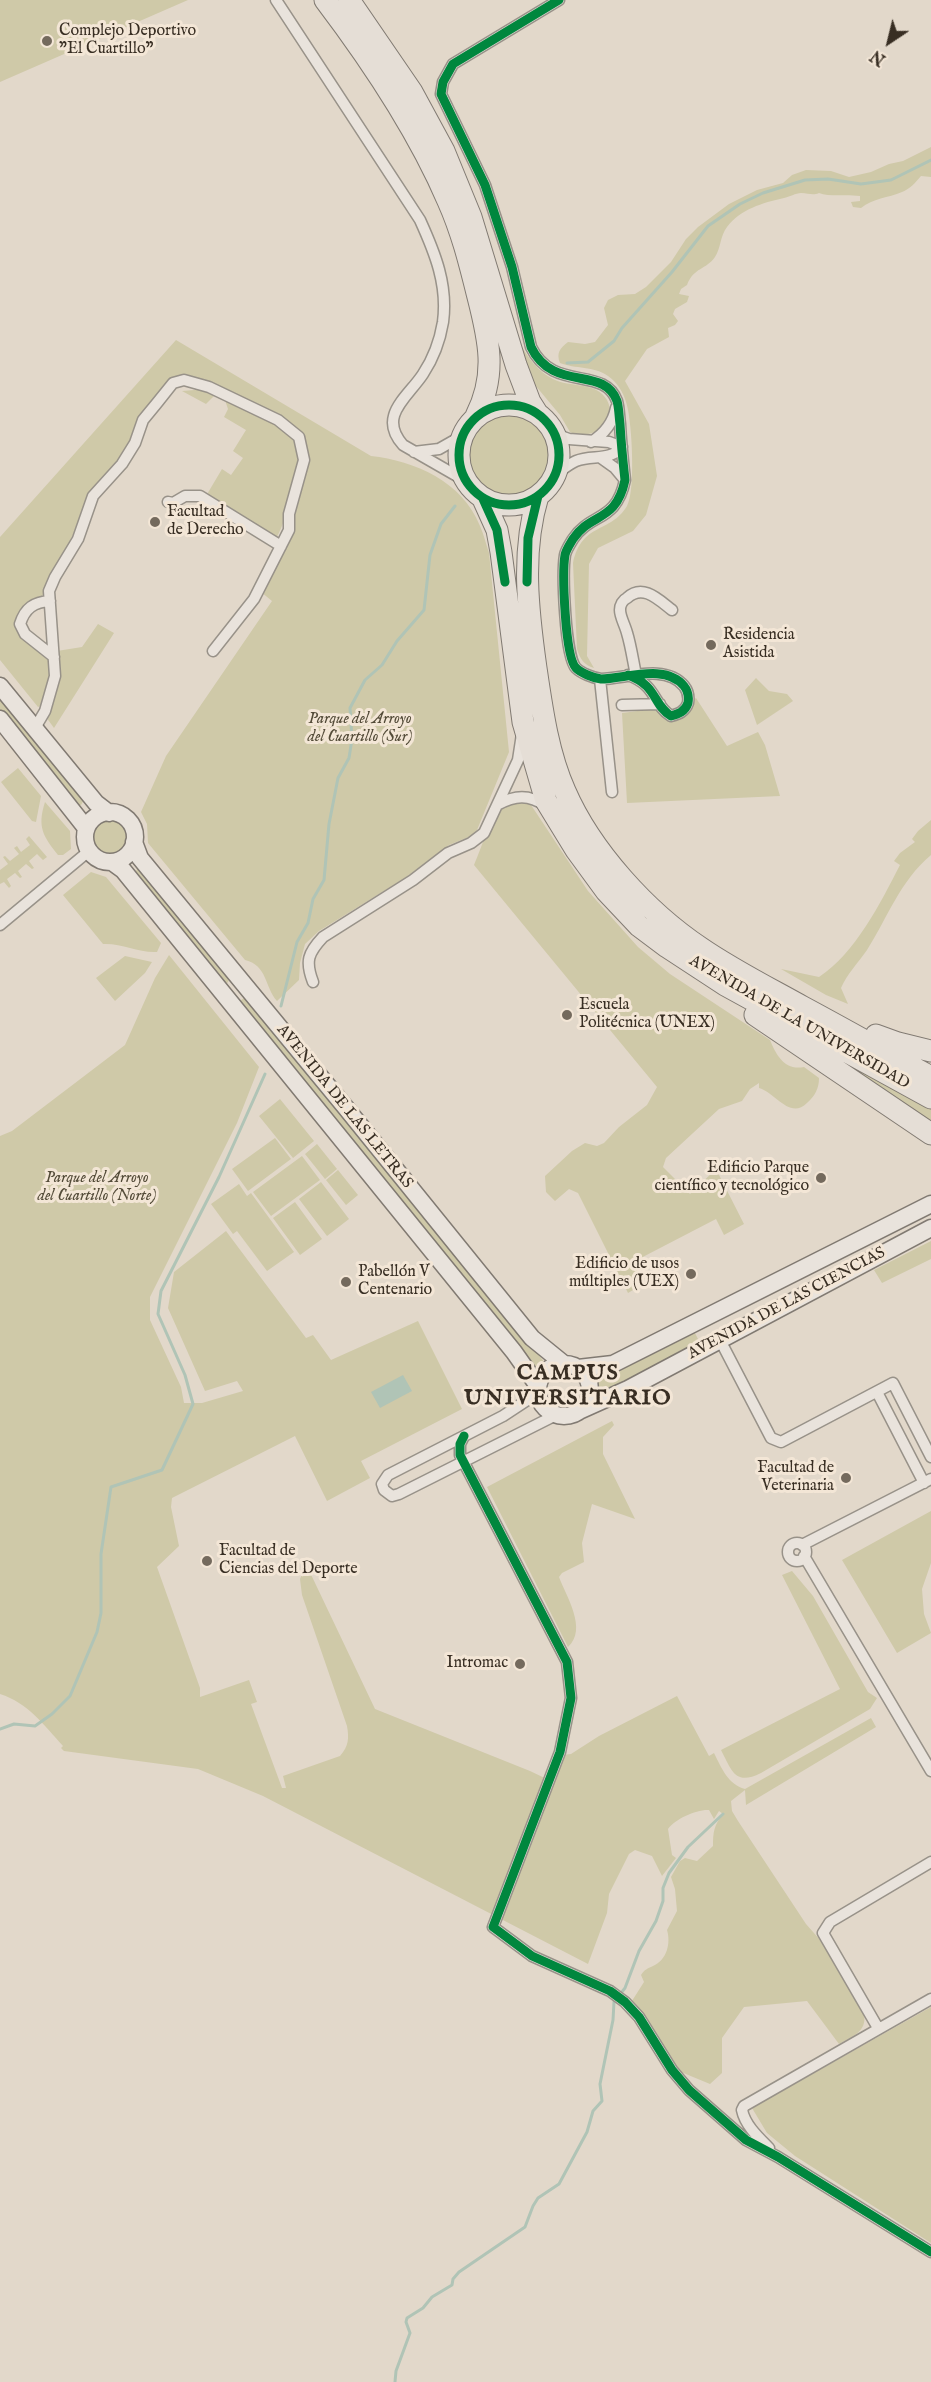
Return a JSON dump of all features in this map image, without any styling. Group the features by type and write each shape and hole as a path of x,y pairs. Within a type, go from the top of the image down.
{"highway":[{"path":"325,0 392,95 452,212 470,261 485,326 490,375 486,393 476,416 462,436 458,458 464,480 483,499 507,506 520,504 538,496 549,486 556,474 559,454 555,434 530,402 516,365 471,217 444,151 412,92 349,0"},
{"path":"476,416 502,405 518,406 537,413"},
{"name":"AVENIDA DE LA UNIVERSIDAD","path":"538,496 528,538 527,582 541,704 555,765 565,793 587,830 621,876 672,925 700,948 931,1077"},
{"name":"AVENIDA DE LA UNIVERSIDAD","path":"483,499 496,530 501,552 524,728 546,801 606,891 639,926 725,985 931,1098"},
{"path":"667,947 701,979 931,1134"},
{"path":"731,967 868,1032 898,1043 931,1051"}],"main road":[{"path":"0,686 96,803 109,813"},
{"path":"0,719 86,828"},
{"path":"109,813 121,815 128,821 134,832 134,842 126,856 112,862 98,859 85,842 86,828 94,818 109,813"},
{"name":"AVENIDA DE LAS LETRAS","path":"134,842 140,858 531,1338 571,1366"},
{"name":"AVENIDA DE LAS LETRAS","path":"112,862 123,870 514,1352 538,1390"},
{"name":"AVENIDA DE LAS CIENCIAS","path":"571,1366 613,1364 931,1204"},
{"name":"AVENIDA DE LAS CIENCIAS","path":"579,1411 628,1389 931,1228"},
{"path":"553,1366 571,1366 588,1380 590,1392 586,1403 579,1411 568,1415 556,1415 544,1406 538,1390 547,1370 553,1366"}],"street":[{"path":"276,0 420,220 439,267 443,284 444,307 439,341 425,372 403,398 395,413 393,424 398,439 414,452 464,480"},
{"path":"559,0 453,64 442,82 441,94 485,185 512,267 531,347 536,357 546,367 567,377 601,383 608,387 617,401 625,480 623,492 615,506 606,515 581,528 565,554 566,630 570,659 576,668 600,679 632,675 666,676 682,684 688,692 689,700 686,707 680,713 670,716 642,680 632,675"},
{"path":"35,728 45,711 55,676 49,591 78,538 93,496 122,464 135,443 143,420 173,383 184,380 209,387 278,420 299,437 304,460 290,514 290,530 254,599 213,651"},
{"path":"590,442 601,436 609,426 615,415 617,401"},
{"path":"555,434 569,439 609,442 622,447"},
{"path":"414,452 439,449 462,436"},
{"path":"556,474 577,460 601,458 617,453 622,447"},
{"path":"601,458 615,468 625,480"},
{"path":"168,502 173,503 191,495 200,496 281,546"},
{"path":"632,675 627,632 620,611 621,605 634,593 644,591 672,610"},
{"path":"50,601 29,607 20,624 25,634 54,657"},
{"path":"600,679 612,792"},
{"path":"622,705 660,704"},
{"path":"313,982 308,968 311,949 323,938 412,880 448,853 471,843 484,833 518,760 524,728"},
{"path":"496,805 510,797 520,796 537,800 552,811"},
{"path":"0,925 90,851"},
{"path":"226,998 243,983"},
{"path":"720,1341 771,1438 781,1442 893,1383 931,1456"},
{"path":"538,1390 503,1416 388,1475 383,1487 388,1494 399,1494 556,1415"},
{"path":"877,1392 928,1481 801,1554 931,1771"},
{"path":"464,1436 459,1449 463,1461 567,1662 571,1698 560,1752 493,1927 532,1956 612,1993 623,2001 639,2017 672,2070 688,2090 746,2140 778,2157 931,2252"},
{"path":"878,2028 823,1933 830,1922 931,1862"},
{"path":"778,2157 749,2126 742,2114 744,2106 931,1999"}],"green space":[{"name":"Complejo Deportivo \"El Cuartillo\"","path":"0,0 188,0 0,82"},
{"path":"931,147 931,177 921,176 905,191 876,200 861,208 853,207 851,202 860,201 860,196 801,193 745,211 727,227 715,257 693,275 687,285 681,289 679,294 689,296 687,302 675,309 673,314 678,321 668,328 669,337 647,349 625,381 649,424 657,476 646,515 633,531 598,548 589,564 587,656 594,668 588,665 581,659 577,649 573,563 583,541 590,534 613,521 627,506 630,498 632,471 631,438 626,402 617,384 603,373 560,363 558,356 561,349 568,342 585,344 595,342 608,325 604,308 608,300 618,295 635,294 646,287 671,262 686,239 698,227 729,204 757,190 783,183 792,175 806,170 831,171 849,177 903,161"},
{"name":"Parque del Arroyo del Cuartillo (Sur)","path":"176,340 371,456 420,468 449,485 472,510 489,553 509,752 477,830 471,836 449,845 405,878 319,931 305,944 300,963 299,980 277,1001 258,967 245,960 148,843 147,824 141,812 166,756 272,601 261,592 291,534 306,460 300,434 192,381 168,387 135,442 93,494 43,595 18,621 50,661 52,667 43,705 38,707 0,660 0,537"},
{"path":"519,342 533,363 547,376 560,382 590,387 602,394 610,408 606,423 594,432 586,434 570,432 560,415 535,385"},
{"path":"207,389 270,420 291,436 297,445 299,460 297,470 286,513 276,539 206,496 222,469 231,475 243,458 233,451 246,430 224,417 228,409 225,400 214,396 206,404 182,391"},
{"path":"502,413 518,413 533,420 544,431 551,446 548,470 539,483 518,495 502,495 487,488 476,477 469,462 469,446 476,431 487,420"},
{"path":"98,624 114,633 54,728 46,717 57,651 82,647"},
{"path":"756,678 769,691 787,694 793,701 757,725 745,690"},
{"path":"0,694 85,798 81,805 76,805 0,712"},
{"path":"696,698 727,746 758,732 765,745 780,796 627,803 622,713 653,709 671,716"},
{"path":"18,768 41,796 36,822 32,821 1,782"},
{"path":"45,802 70,831 71,849 63,855 58,855 43,831 42,818"},
{"path":"509,802 524,802 531,805 588,891 638,947 670,974 770,1040 778,1056 786,1064 797,1068 804,1067 819,1078 812,1098 795,1109 759,1088 759,1083 750,1089 742,1101 719,1109 666,1158 663,1167 690,1194 716,1169 744,1224 724,1235 716,1219 635,1261 645,1283 628,1293 578,1193 569,1189 555,1201 546,1192 545,1176 572,1151 585,1143 597,1146 604,1143 619,1127 647,1105 657,1087 474,865 492,823"},
{"path":"110,818 123,824 129,837 123,850 110,856 97,850 91,837 97,824"},
{"path":"931,820 931,855 911,876 867,950 843,983 841,988 848,1004 826,995 781,969 819,977 832,967 855,941 876,911 900,865 894,861 900,853 915,842 912,839"},
{"path":"29,836 47,857 43,860 37,854 29,861 34,868 26,864 18,871 22,877 20,878 15,873 7,879 11,886 9,888 4,882 0,884 0,870 8,864 3,857 5,856 10,861 19,854 14,848 17,846 21,852 30,845 26,839"},
{"path":"138,867 231,977 226,985 134,875"},
{"path":"91,872 106,877 161,943 157,952 103,944 63,895"},
{"name":"Parque del Arroyo del Cuartillo (Norte)","path":"169,955 259,1067 237,1123 150,1297 150,1320 181,1387 184,1403 202,1403 243,1391 237,1381 205,1391 168,1308 174,1272 226,1231 306,1338 313,1335 331,1360 418,1321 462,1409 361,1461 370,1478 327,1501 295,1436 172,1498 171,1507 179,1546 157,1567 200,1688 200,1697 249,1680 257,1702 251,1704 282,1788 286,1788 283,1776 340,1756 348,1742 347,1726 302,1595 300,1579 306,1564 375,1709 551,1781 562,1755 571,1754 599,1736 677,1696 709,1756 714,1753 730,1780 745,1789 871,1718 876,1727 746,1805 745,1790 731,1801 732,1811 738,1821 806,1924 821,1941 864,2014 863,2025 854,2036 839,2044 807,2001 744,2007 722,2038 722,2073 710,2084 681,2072 673,2066 630,2004 644,1982 641,1975 662,1960 667,1951 667,1930 677,1911 675,1889 671,1877 680,1861 685,1858 697,1861 713,1846 715,1829 723,1814 719,1811 714,1819 709,1810 693,1813 681,1818 668,1829 672,1855 676,1858 662,1876 652,1856 635,1850 629,1854 609,1894 607,1913 588,1964 263,1796 198,1769 64,1751 61,1748 63,1746 35,1716 19,1703 0,1694 0,1136 12,1131 125,1045 155,978"},
{"path":"125,956 152,962 145,973 115,1001 96,978"},
{"path":"248,998 546,1364 535,1373 240,1006 240,1001"},
{"path":"796,1036 931,1108 931,1127"},
{"path":"280,1099 314,1141 293,1158 259,1116"},
{"path":"275,1138 291,1159 248,1191 232,1169"},
{"path":"317,1144 337,1169 325,1179 305,1154"},
{"path":"302,1156 320,1180 271,1216 253,1192"},
{"path":"338,1170 358,1195 346,1205 326,1180"},
{"path":"321,1182 349,1219 327,1236 299,1199"},
{"path":"239,1184 247,1196 251,1193 294,1252 267,1271 237,1231 233,1234 211,1204"},
{"path":"295,1202 322,1239 300,1255 273,1218"},
{"path":"931,1241 931,1259 882,1283 874,1270"},
{"path":"693,1329 700,1343 595,1396 596,1381 592,1373"},
{"path":"612,1421 614,1425 603,1437 603,1454 635,1519 592,1504 582,1543 584,1562 562,1573 559,1577 576,1622 574,1640 568,1647 487,1487"},
{"path":"931,1511 931,1563 922,1589 924,1614 931,1633 897,1653 842,1560"},
{"path":"792,1571 813,1596 868,1692 877,1698 870,1709 761,1773 752,1777 740,1777 732,1770 721,1750 840,1689 782,1575"},
{"path":"931,2007 931,2243 795,2156 767,2133 752,2108"}],"shaded area":[{"path":"403,1375 412,1391 380,1408 371,1392"}],"waterway":[{"path":"567,363 588,362 614,341 622,328 672,272 708,226 740,204 763,193 805,180 828,179 861,184 891,180 931,160"},
{"path":"281,1006 297,942 308,923 313,899 324,880 329,824 338,778 349,758 352,739 350,708 365,680 382,665 397,641 424,610 430,555 441,524 455,506"},
{"path":"0,1729 14,1724 35,1726 52,1714 70,1696 97,1632 101,1613 101,1554 111,1487 162,1470 193,1404 185,1375 158,1314 161,1291 219,1177 265,1074"},
{"path":"395,2382 396,2371 410,2333 407,2318 423,2308 432,2297 452,2285 453,2279 459,2272 525,2227 538,2198 559,2184 587,2132 593,2111 602,2101 600,2084 613,2020 614,2002 625,1988 639,1951 656,1921 663,1901 663,1888 669,1873 688,1847 723,1814"}],"cycle path":[{"path":"559,0 453,64 443,82 441,94 485,185 512,267 531,347 540,361 552,370 601,384 610,390 617,401 625,480 616,504 580,530 566,553 564,596 569,648 576,668 594,678 601,679 621,677 633,675 656,674 676,679 687,692 687,706 681,712 671,716 660,706 645,684 638,679 628,675"},
{"path":"499,405 519,405 545,419 556,436 559,455 556,474 545,491 519,505 499,505 481,497 467,483 459,465 459,445 467,427 481,413 499,405"},
{"path":"527,582 528,538 538,496"},
{"path":"483,499 497,530 505,582"},
{"path":"464,1436 460,1444 460,1455 567,1662 571,1698 560,1752 493,1927 532,1956 610,1991 625,2002 639,2017 672,2070 689,2090 746,2140 778,2157 931,2252"}],"place":[{"name":"Complejo Deportivo \"El Cuartillo\"","path":"47,41"},
{"name":"Facultad de Derecho","path":"155,522"},
{"name":"Residencia Asistida","path":"711,645"},
{"name":"Escuela Politécnica (UNEX)","path":"567,1015"},
{"name":"Edificio Parque científico y tecnológico","path":"821,1178"},
{"name":"Edificio de usos múltiples (UEX)","path":"691,1274"},
{"name":"Pabellón V Centenario","path":"346,1282"},
{"name":"Facultad de Veterinaria","path":"846,1478"},
{"name":"Facultad de Ciencias del Deporte","path":"207,1561"},
{"name":"Intromac","path":"520,1664"}],"district":[{"name":"CAMPUS UNIVERSITARIO","path":"568,1386"}]}
